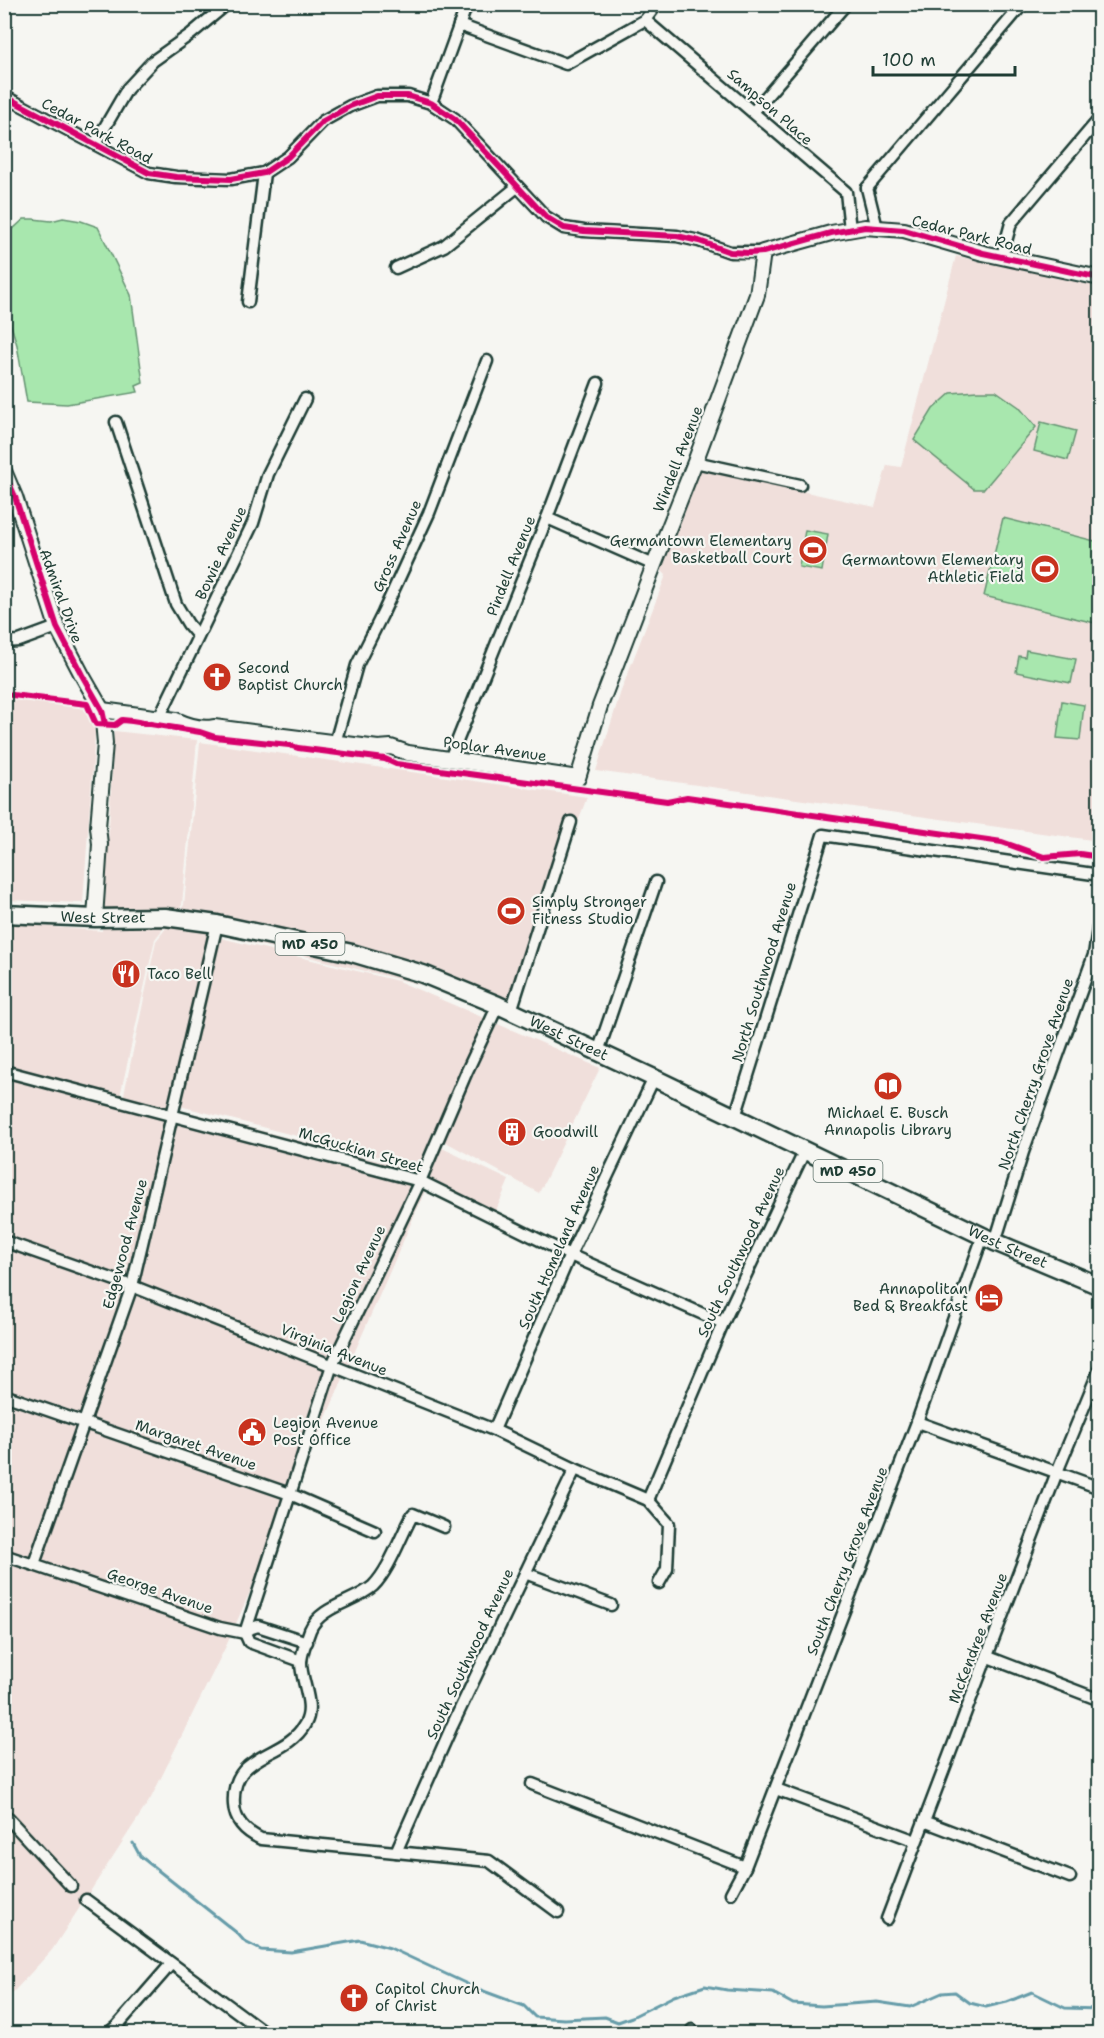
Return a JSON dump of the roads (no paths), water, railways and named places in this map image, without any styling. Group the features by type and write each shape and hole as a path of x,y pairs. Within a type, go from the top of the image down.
{"main road":[{"name":"West Street","path":"4,914 95,918 165,917 217,924 352,953 423,974 505,1008 989,1239 1100,1286"}],"street":[{"path":"94,144 127,89 153,61 191,34 226,4"},
{"path":"431,103 467,4"},
{"path":"459,25 566,64 645,20 657,4"},
{"path":"753,112 846,4"},
{"path":"850,230 846,192 867,188 1023,4"},
{"name":"Sampson Place","path":"645,20 846,192"},
{"name":"Cedar Park Road","path":"4,96 148,173 176,177 231,179 264,173 288,157 323,121 350,105 378,96 408,96 431,103 455,119 546,217 564,228 677,236 730,252 763,252 831,233 865,227 904,230 1002,256 1100,278"},
{"path":"1002,256 1011,223 1100,118"},
{"path":"248,302 264,173"},
{"path":"396,268 444,246 517,187"},
{"path":"867,188 877,228"},
{"name":"Windell Avenue","path":"578,778 600,706 757,295 763,252"},
{"name":"Gross Avenue","path":"335,743 357,665 429,513 487,361"},
{"name":"Pindell Avenue","path":"450,759 547,518 598,382"},
{"name":"Bowie Avenue","path":"159,718 253,523 268,474 305,399"},
{"path":"116,422 176,604 198,636"},
{"path":"695,462 800,485"},
{"name":"Admiral Drive","path":"4,471 15,497 57,627 102,710 105,743 98,827 100,844 95,918"},
{"path":"547,518 654,565"},
{"path":"4,642 19,641 57,627"},
{"name":"Poplar Avenue","path":"102,710 176,720 191,726 378,748 389,754 408,753 578,778"},
{"name":"Legion Avenue","path":"246,1631 332,1365 420,1181 467,1071 505,1008 571,822"},
{"name":"North Southwood Avenue","path":"735,1117 823,835 1100,875"},
{"path":"598,1052 656,882"},
{"name":"North Cherry Grove Avenue","path":"989,1239 1097,956 1100,915"},
{"name":"Edgewood Avenue","path":"34,1564 132,1286 217,924"},
{"name":"McGuckian Street","path":"4,1071 420,1181 570,1255 723,1323"},
{"name":"South Homeland Avenue","path":"494,1430 570,1255 654,1078"},
{"name":"South Southwood Avenue","path":"648,1500 723,1323 805,1150"},
{"name":"South Cherry Grove Avenue","path":"731,1893 745,1867 776,1789 989,1239"},
{"name":"Virginia Avenue","path":"4,1241 132,1286 494,1430 575,1469 648,1500"},
{"name":"McKendree Avenue","path":"887,1919 1057,1472 1100,1368"},
{"name":"Margaret Avenue","path":"4,1395 290,1494 375,1531"},
{"path":"917,1422 1100,1488"},
{"name":"South Southwood Avenue","path":"396,1852 452,1726 575,1469"},
{"path":"648,1500 669,1524 667,1569 659,1583"},
{"path":"444,1527 413,1514 385,1569 374,1585 357,1598 319,1617 311,1628 301,1661 309,1704 306,1723 290,1739 244,1768 238,1778 234,1809 239,1823 261,1839 489,1862 558,1912"},
{"name":"George Avenue","path":"4,1555 220,1628 246,1631 249,1642 301,1661"},
{"path":"525,1573 611,1605"},
{"path":"246,1631 258,1626 307,1642"},
{"path":"988,1657 1100,1700"},
{"path":"532,1784 745,1867"},
{"path":"776,1789 916,1840"},
{"path":"4,1814 71,1886"},
{"path":"924,1821 1070,1877"},
{"path":"86,1900 267,2034"},
{"path":"107,2034 116,2027 171,1964"}],"waterway":[{"path":"133,1843 140,1856 237,1933 245,1942 261,1950 291,1952 360,1940 390,1948 478,1989 524,2006 535,2017 564,2019 605,2017 618,2022 674,1996 705,1986 773,1993 793,2004 822,2006 877,2002 910,2007 942,1993 955,1992 970,2003 986,2007 1032,1992 1065,2008 1100,2009"}],"place":[{"name":"Germantown Elementary Basketball Court","path":"813,550"},
{"name":"Germantown Elementary Athletic Field","path":"1045,569"},
{"name":"Second Baptist Church","path":"217,677"},
{"name":"Simply Stronger Fitness Studio","path":"511,911"},
{"name":"Taco Bell","path":"126,974"},
{"name":"Michael E. Busch Annapolis Library","path":"888,1086"},
{"name":"Goodwill","path":"512,1132"},
{"name":"Annapolitan Bed & Breakfast","path":"989,1298"},
{"name":"Legion Avenue Post Office","path":"252,1432"},
{"name":"Capitol Church of Christ","path":"354,1998"}]}
